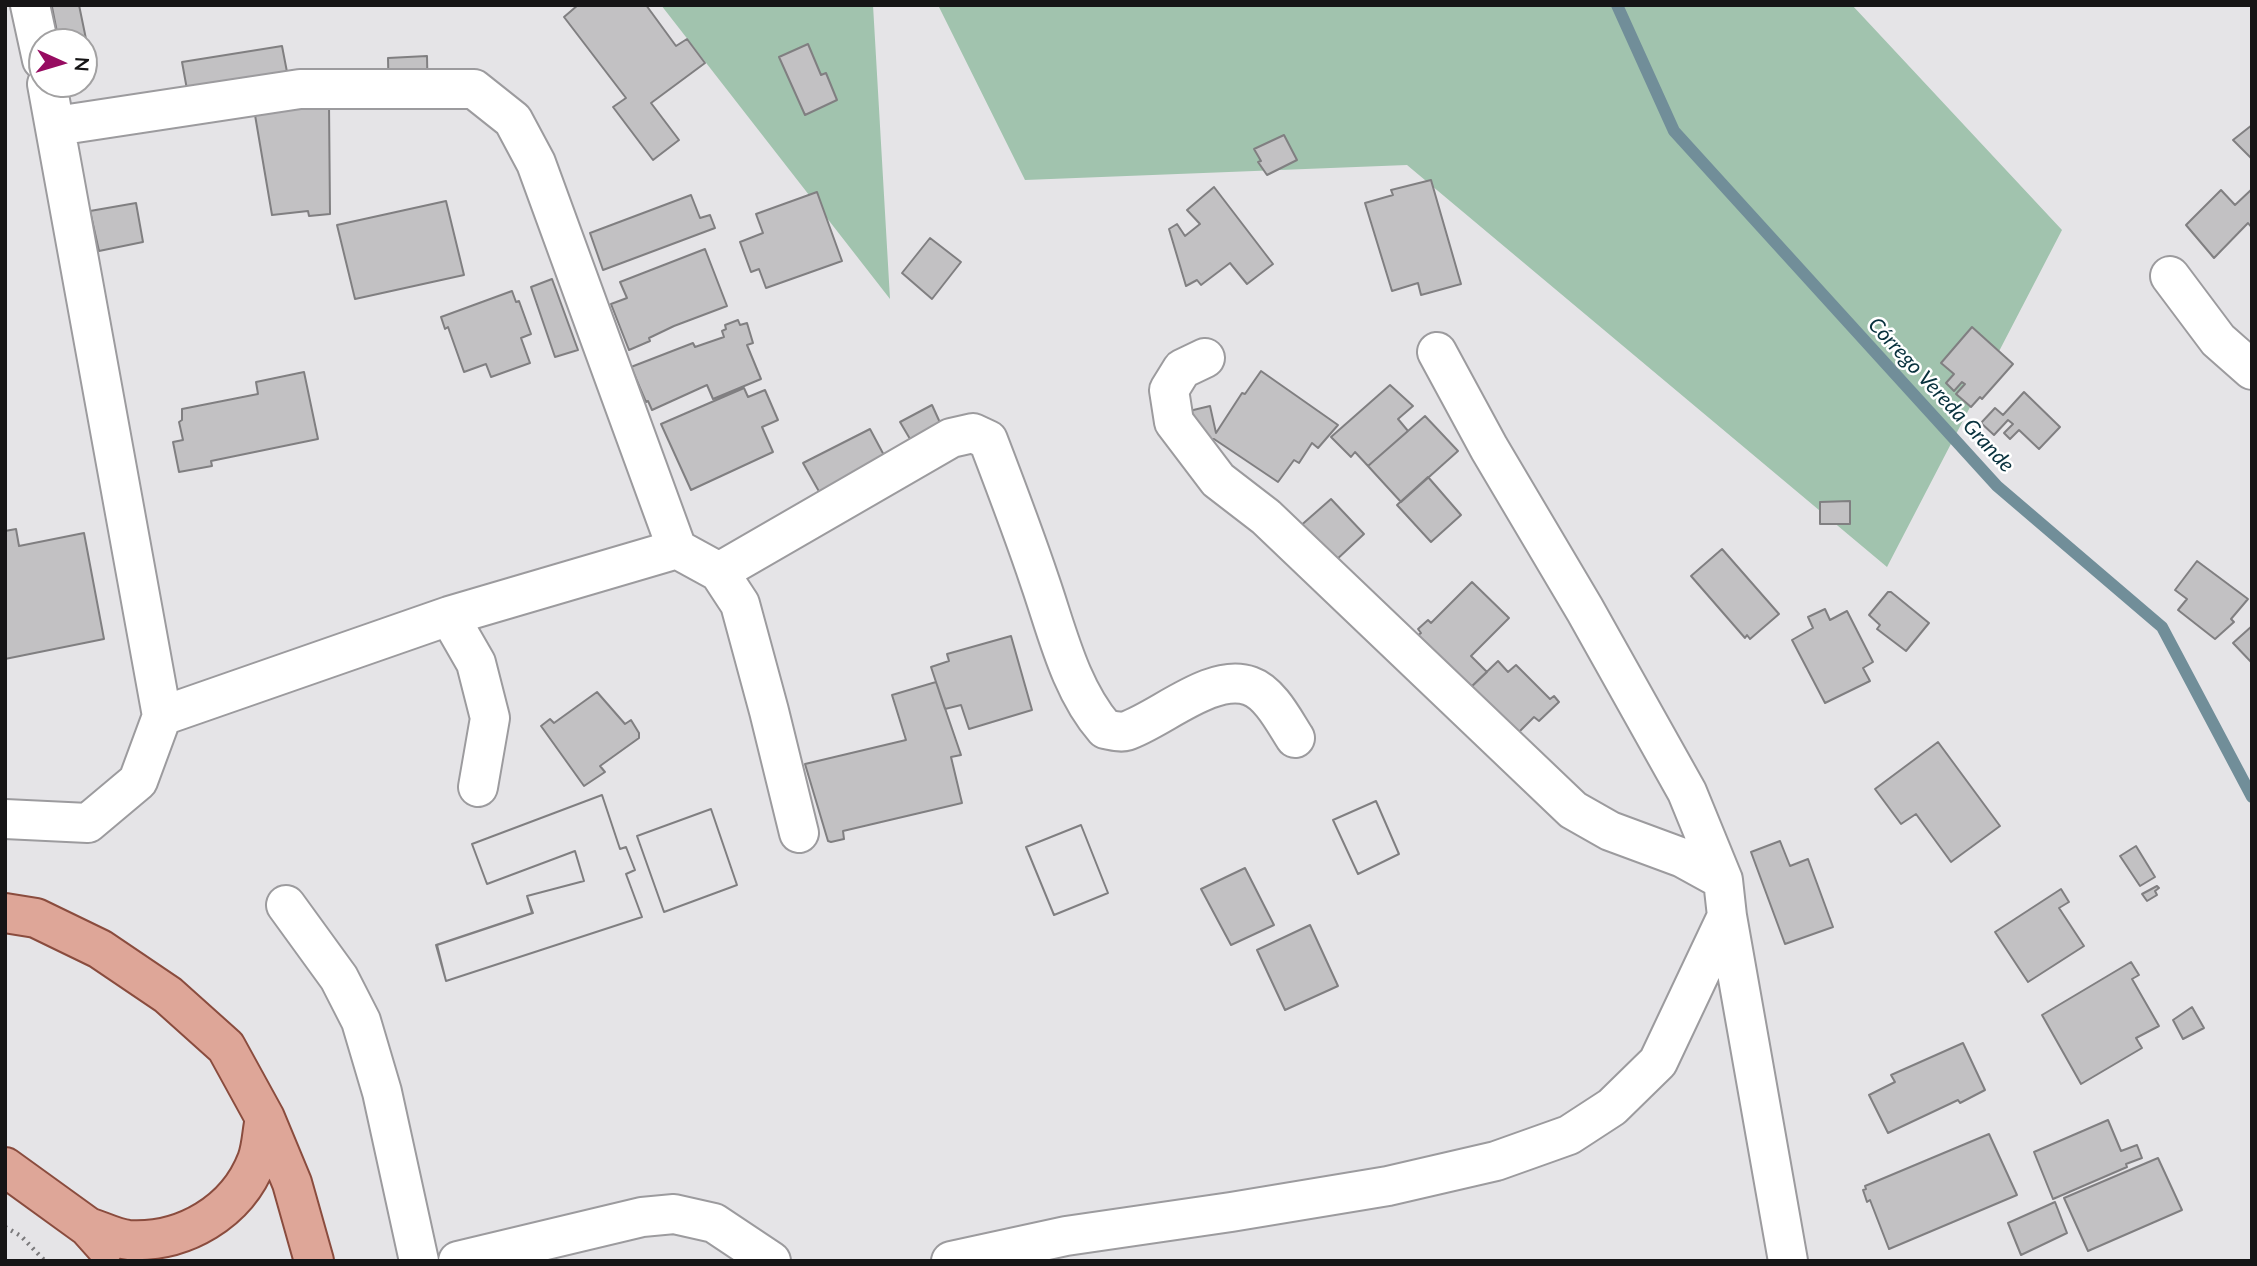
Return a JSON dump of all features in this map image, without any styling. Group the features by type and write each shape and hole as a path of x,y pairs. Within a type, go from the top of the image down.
{"main road":[{"path":"5,914 36,918 100,949 168,995 226,1048 265,1118 292,1183 314,1261"},
{"path":"88,1227 127,1240 169,1237 207,1222 238,1195 258,1159 265,1118"},
{"path":"5,1167 88,1227 118,1261"}],"street":[{"path":"30,5 35,28"},
{"path":"56,126 300,89 474,89 513,120 536,163 677,549 719,572 740,604 799,833"},
{"path":"5,819 88,823 138,781 162,716 50,98"},
{"path":"2170,276 2218,340 2252,370"},
{"path":"1437,352 1489,448 1688,792 1725,898 1788,1261"},
{"path":"1205,358 1182,369 1169,390 1174,422 1218,480 1266,517 1573,810 1610,831 1683,858 1725,898"},
{"path":"719,572 951,439 973,433 988,440 1066,658 1089,712 1105,729 1124,732 1187,699 1226,683 1251,686 1270,702 1295,738"},
{"path":"162,716 449,616 677,549"},
{"path":"449,616 476,663 490,718 478,786"},
{"path":"951,1261 1066,1236 1388,1186 1496,1161 1569,1135 1612,1107 1658,1062 1725,898"},
{"path":"286,905 339,978 361,1021 382,1092 419,1261"},
{"path":"458,1261 642,1217 674,1214 714,1223 771,1261"}],"path":[{"path":"5,1227 21,1236 45,1261"}],"green space":[{"path":"661,5 873,5 890,299"},
{"path":"938,5 1852,5 2062,230 1887,567 1407,165 1025,180"}],"building":[{"path":"46,5 79,5 84,28 56,28 52,7"},
{"path":"578,5 646,5 676,46 687,39 705,63 651,103 679,140 653,160 613,107 626,98 564,17"},
{"path":"808,44 821,75 826,73 837,100 805,115 779,57"},
{"path":"282,46 293,103 188,95 182,62"},
{"path":"427,56 428,107 389,108 388,58"},
{"path":"329,103 330,214 309,216 308,211 272,215 255,115"},
{"path":"2252,125 2252,159 2233,140"},
{"path":"1284,135 1297,160 1267,175 1258,162 1261,161 1254,149"},
{"path":"1431,180 1461,284 1421,295 1418,283 1392,291 1365,203 1393,195 1391,190"},
{"path":"1214,187 1273,264 1247,284 1230,263 1201,285 1197,280 1186,286 1169,229 1177,224 1185,236 1200,224 1187,210"},
{"path":"2252,189 2252,228 2248,223 2214,258 2186,225 2221,190 2235,205"},
{"path":"817,192 842,261 766,288 759,269 751,272 740,242 763,233 756,214"},
{"path":"691,195 700,218 710,215 715,228 603,270 590,233"},
{"path":"446,201 464,275 355,299 337,225"},
{"path":"136,203 143,242 99,251 90,211"},
{"path":"930,238 961,262 932,299 902,273"},
{"path":"705,249 727,306 674,326 629,350 611,304 627,298 620,282"},
{"path":"552,279 578,350 555,357 531,287"},
{"path":"512,291 516,302 519,301 531,334 521,338 530,363 491,377 486,364 464,372 448,327 445,329 441,317"},
{"path":"738,320 740,325 747,323 753,343 747,345 761,379 713,399 707,385 652,410 631,367 693,343 695,347 724,337 722,331 726,329 725,325"},
{"path":"1972,327 2013,364 1982,399 1980,397 1971,407 1956,394 1965,384 1962,382 1954,391 1946,383 1954,374 1941,363"},
{"path":"1261,371 1338,425 1318,448 1312,443 1299,463 1294,460 1278,482 1214,439 1192,443 1185,412 1210,406 1216,433 1242,393 1245,394"},
{"path":"304,372 318,439 211,461 212,466 179,472 173,442 183,440 179,422 182,420 182,409 258,394 256,382"},
{"path":"1390,385 1413,406 1398,419 1408,431 1368,466 1355,452 1351,457 1331,437"},
{"path":"744,388 748,397 765,390 778,420 762,427 773,452 691,490 661,424"},
{"path":"2024,392 2060,427 2039,449 2019,430 2010,439 2004,433 2013,424 2008,420 1994,435 1981,423 1995,408 2003,415"},
{"path":"932,405 942,427 913,444 900,422"},
{"path":"1425,416 1458,451 1401,502 1368,466"},
{"path":"870,429 886,459 821,495 803,463"},
{"path":"1428,477 1461,515 1431,542 1397,505"},
{"path":"1331,499 1364,534 1334,562 1298,528"},
{"path":"1850,501 1850,524 1820,524 1820,502"},
{"path":"16,529 19,546 84,533 104,639 5,659 5,531"},
{"path":"1722,549 1779,614 1750,639 1747,635 1745,638 1691,576"},
{"path":"2197,561 2248,599 2231,619 2234,622 2215,639 2178,610 2187,599 2175,590"},
{"path":"1472,582 1509,618 1471,656 1487,672 1468,690 1416,637 1421,633 1418,629 1428,620 1431,623"},
{"path":"1888,592 1929,623 1906,651 1877,629 1880,625 1869,615"},
{"path":"1825,609 1830,620 1847,611 1873,662 1863,668 1870,681 1825,703 1792,640 1813,628 1808,617"},
{"path":"2252,626 2252,663 2233,643"},
{"path":"1011,636 1032,710 969,729 961,705 945,709 931,667 949,661 947,654"},
{"path":"1498,661 1508,672 1516,665 1550,699 1554,696 1559,702 1539,721 1534,717 1516,735 1471,687"},
{"path":"936,682 961,755 951,757 962,803 843,831 844,839 828,841 805,764 906,740 892,695"},
{"path":"597,692 625,724 631,720 639,738 600,766 605,772 584,786 541,726 550,719 554,723"},
{"path":"1938,742 2000,826 1951,862 1916,814 1901,824 1875,789"},
{"path":"602,795 620,849 626,847 635,870 626,874 642,917 446,981 436,945 532,913 527,896 584,881 575,851 487,884 472,844"},
{"path":"602,795 620,849 626,847 635,870 626,874 642,917 446,981 437,945 533,913 527,896 584,881 575,851 487,884 472,844"},
{"path":"1376,801 1399,854 1358,874 1333,820"},
{"path":"1376,801 1399,854 1358,874 1333,820"},
{"path":"711,809 737,885 664,912 637,836"},
{"path":"711,809 737,885 664,912 637,836"},
{"path":"1081,825 1108,893 1054,915 1026,847"},
{"path":"1081,825 1108,893 1054,915 1026,847"},
{"path":"1780,841 1790,866 1808,859 1833,927 1785,944 1751,852"},
{"path":"2136,846 2155,877 2140,886 2120,856"},
{"path":"1245,868 1274,925 1231,945 1201,889"},
{"path":"2157,886 2157,895 2147,901 2142,894"},
{"path":"2061,889 2069,902 2059,908 2084,946 2028,982 1995,932"},
{"path":"1310,925 1338,986 1285,1010 1257,950"},
{"path":"2131,962 2139,975 2132,979 2159,1026 2136,1038 2142,1048 2081,1084 2042,1015"},
{"path":"2192,1007 2204,1028 2183,1039 2173,1020"},
{"path":"1963,1043 1985,1090 1888,1133 1869,1095 1895,1082 1891,1075"},
{"path":"2108,1120 2121,1151 2137,1145 2142,1158 2053,1199 2034,1152"},
{"path":"1989,1134 2017,1195 1889,1249 1870,1200 1867,1202 1863,1190 1866,1189 1865,1186"},
{"path":"2158,1158 2182,1210 2088,1251 2064,1198"},
{"path":"2055,1202 2067,1233 2021,1255 2008,1223"}],"waterway":[{"name":"Córrego Vereda Grande","path":"1617,5 1674,131 1997,486 2162,627 2252,797"}]}
